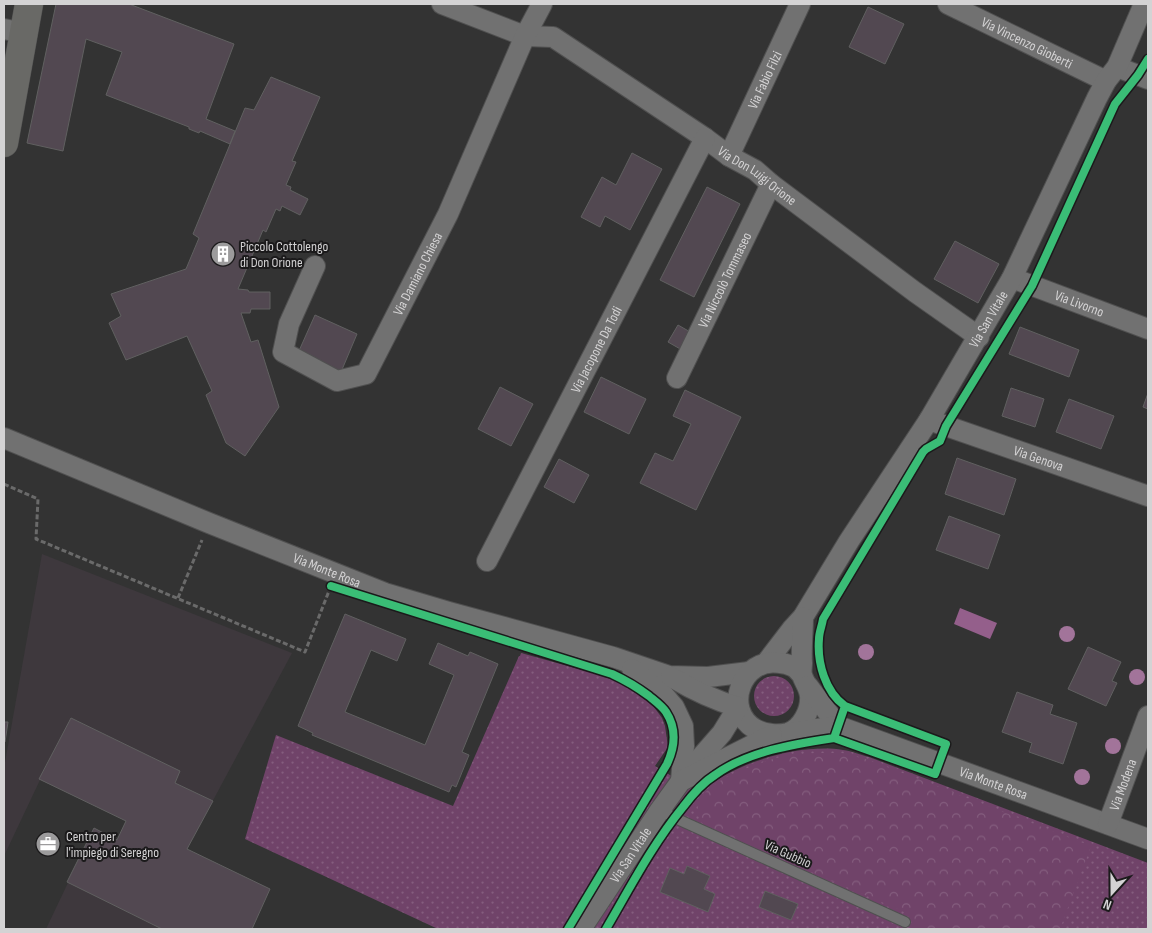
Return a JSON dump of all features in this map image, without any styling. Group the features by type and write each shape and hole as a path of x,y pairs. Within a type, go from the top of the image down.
{"street":[{"path":"4,143 13,31 29,4"},
{"name":"Via Don Luigi Orione","path":"442,4 525,36 553,37 729,156 755,170 915,292 979,336"},
{"name":"Via Damiano Chiesa","path":"315,266 289,324 283,352 337,381 366,374 448,214 525,36 542,4"},
{"name":"Via Fabio Filzi","path":"729,156 800,4"},
{"name":"Via Vincenzo Gioberti","path":"948,4 1112,74 1148,79"},
{"name":"Via San Vitale","path":"758,667 803,617 848,541 930,420 979,336 1012,278 1112,74 1144,4"},
{"name":"Via Jacopone Da Todi","path":"487,561 705,138"},
{"name":"Via Niccolò Tommaseo","path":"678,378 771,184"},
{"name":"Via Livorno","path":"1012,278 1148,329"},
{"name":"Via Genova","path":"930,420 1148,496"},
{"name":"Via Monte Rosa","path":"4,438 385,593 612,657 669,676 708,677 758,667"},
{"name":"Via San Vitale","path":"803,617 801,654 805,680"},
{"path":"612,657 649,681 674,707 683,726 682,781"},
{"path":"805,680 810,697 807,713 799,725 780,734 765,734 751,726 744,719 738,707 743,681 758,667 770,661 793,667 805,680 838,726"},
{"path":"669,676 718,702 738,707"},
{"name":"Via San Vitale","path":"581,929 660,810 694,764 722,733 738,707"},
{"name":"Via Modena","path":"1108,824 1148,716"},
{"name":"Via Monte Rosa","path":"780,734 838,726 1148,839"},
{"name":"Via San Vitale","path":"682,781 711,765 780,734"}],"lane":[{"name":"Via Gubbio","path":"660,810 905,922"}],"path":[{"path":"4,484 38,499 36,539 305,652 331,586 340,589"},
{"path":"178,598 209,523"}],"shaded area":[{"path":"42,554 292,653 187,849 270,889 252,929 46,929 94,828 117,840 126,821 40,780 4,856 4,768"},
{"path":"960,608 997,623 990,639 954,624"}],"green space":[{"path":"521,653 611,678 626,685 651,703 662,718 668,747 655,766 700,793 730,773 748,764 767,758 807,750 846,751 869,757 1148,863 1148,929 438,929 245,839 276,735 453,806"},
{"path":"770,676 778,676 785,679 791,685 794,696 791,707 785,713 778,716 770,716 763,713 757,707 754,700 754,692 757,685 763,679"},
{"path":"842,753 869,760 1091,846 1060,929 909,929 914,916 708,828 699,818 699,802 716,783 744,769 770,760 784,756"}],"building":[{"path":"56,4 129,4 234,44 206,119 235,131 230,144 106,95 122,52 86,39 63,151 27,143"},
{"path":"868,7 904,24 885,64 849,47"},
{"name":"Piccolo Cottolengo di Don Orione","path":"271,77 320,97 292,161 296,162 286,185 291,187 290,190 308,199 300,215 282,206 280,211 276,209 266,232 263,230 238,289 248,290 249,292 270,292 270,309 251,309 250,313 241,313 251,342 258,340 279,407 245,456 226,443 206,395 212,391 187,336 126,360 109,323 121,316 111,294 186,269 199,238 193,234 245,108 254,110"},
{"path":"632,153 662,169 630,230 605,216 600,227 581,217 602,177 616,185"},
{"path":"707,187 740,204 694,297 660,280"},
{"path":"955,241 999,264 978,303 934,279"},
{"path":"315,315 357,334 341,372 298,353"},
{"path":"678,325 692,333 682,350 668,342"},
{"path":"1020,327 1079,350 1069,377 1009,354"},
{"path":"601,377 646,399 629,434 584,412"},
{"path":"500,387 533,404 511,446 478,429"},
{"path":"1011,388 1044,399 1035,427 1002,416"},
{"path":"685,390 741,417 696,510 640,483 655,453 673,461 691,424 673,416"},
{"path":"1148,393 1148,409 1143,407"},
{"path":"1069,399 1114,416 1101,449 1056,432"},
{"path":"957,458 1016,479 1004,515 945,494"},
{"path":"559,459 589,475 574,503 544,487"},
{"path":"949,516 1000,535 988,569 936,550"},
{"path":"345,614 406,639 397,661 371,650 345,712 425,745 454,675 429,664 438,643 468,656 470,652 498,664 462,752 469,755 456,787 452,785 449,792 312,735 313,733 298,726"},
{"path":"1088,647 1121,662 1112,681 1117,683 1106,706 1068,689"},
{"path":"1017,692 1053,705 1050,714 1077,723 1063,764 1029,752 1032,743 1002,732"},
{"path":"71,718 180,771 175,783 213,801 187,849 270,889 252,929 162,929 67,882 94,828 117,840 126,821 39,779"},
{"path":"4,722 8,722 5,742 4,741"},
{"path":"687,866 710,876 704,889 715,894 708,912 660,892 670,868 684,874"},
{"path":"765,891 798,904 791,920 759,907"}],"cycle path":[{"path":"834,738 935,774 946,744 845,706 832,693 827,685 819,657 819,636 823,619 923,452 940,441 946,426 1032,286 1115,104 1148,59"},
{"path":"331,586 612,674 644,693 666,712 670,718 674,738 667,764 568,929"},
{"path":"606,929 661,836 702,785 728,767 757,754 788,746 834,738 845,706"}],"place":[{"name":"Piccolo Cottolengo di Don Orione","path":"223,254"},
{"name":"Centro per l'impiego di Seregno","path":"48,844"}]}
